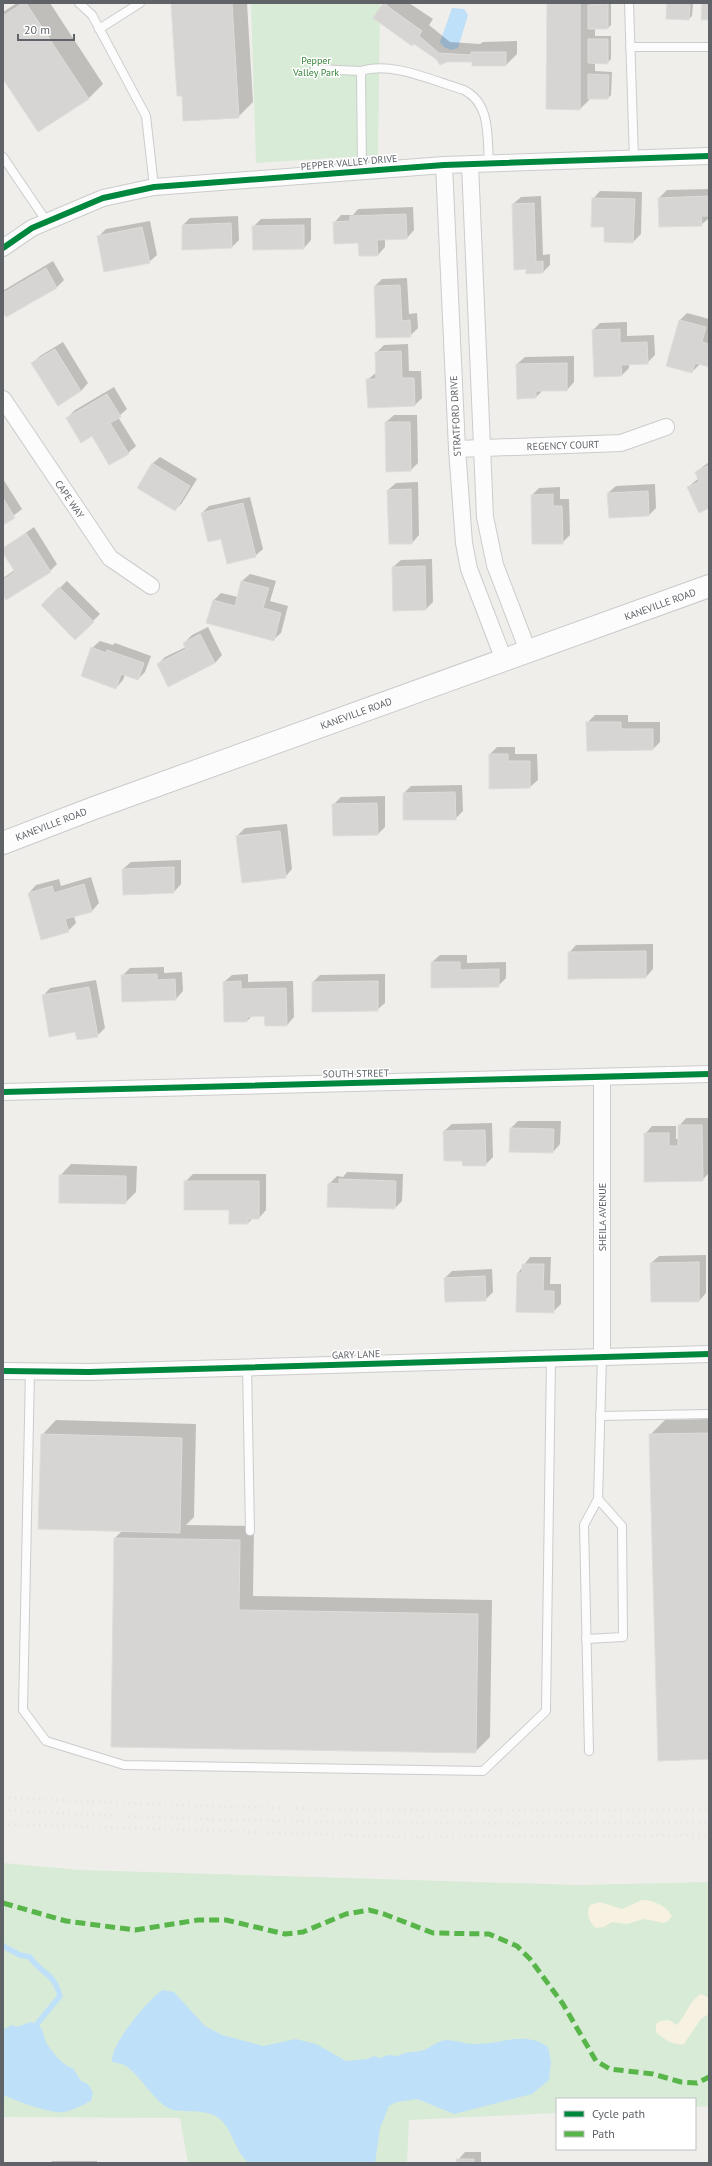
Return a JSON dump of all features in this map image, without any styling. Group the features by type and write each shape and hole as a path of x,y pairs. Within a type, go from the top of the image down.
{"main road":[{"name":"KANEVILLE ROAD","path":"3,843 94,808 709,586"}],"street":[{"name":"PEPPER VALLEY DRIVE","path":"3,248 32,228 102,198 154,187 444,164 709,156"},
{"name":"STRATFORD DRIVE","path":"444,164 457,450 464,543 469,569 504,660"},
{"path":"470,164 485,517 495,565 528,652"},
{"name":"CAPE WAY","path":"3,399 110,558 151,586"},
{"name":"REGENCY COURT","path":"457,450 621,443 666,427"},
{"name":"SOUTH STREET","path":"3,1092 709,1074"},
{"name":"SHEILA AVENUE","path":"602,1077 602,1357"},
{"name":"GARY LANE","path":"3,1371 89,1372 709,1354"}],"lane":[{"path":"79,3 92,15 146,116 154,187"},
{"path":"99,29 140,3"},
{"path":"629,3 634,159"},
{"path":"630,47 709,47"},
{"path":"315,69 361,71 372,68 394,69 464,90 473,95 480,102 484,111 489,163"},
{"path":"361,71 362,171"},
{"path":"3,158 47,222"},
{"path":"588,1751 584,1525 598,1499 602,1357"},
{"path":"30,1371 24,1710 46,1741 124,1765 484,1771 546,1711 551,1358"},
{"path":"247,1367 250,1531"},
{"path":"600,1416 709,1414"},
{"path":"586,1639 623,1637 622,1526 598,1499"}],"green space":[{"name":"Pepper Valley Park","path":"251,3 380,3 378,155 256,163"},
{"path":"3,1863 80,1870 579,1885 709,1882 709,2106 696,2107 696,2098 556,2098 556,2113 409,2120 407,2163 188,2163 180,2118 3,2117"}],"sand":[{"path":"642,1900 659,1904 672,1916 664,1923 644,1919 627,1924 612,1922 604,1927 596,1928 588,1917 590,1905 600,1902 622,1909"},
{"path":"701,1994 709,1998 709,2014 701,2019 684,2044 676,2044 669,2041 656,2032 656,2024 660,2021 669,2020 677,2025 697,1996"}],"water":[{"path":"452,8 464,9 468,15 458,48 451,50 444,47 440,42"},
{"path":"163,1990 174,1992 205,2026 222,2035 263,2046 296,2039 316,2044 346,2061 368,2059 374,2056 380,2058 388,2055 398,2056 404,2053 424,2050 446,2040 474,2044 521,2039 539,2042 548,2047 551,2062 549,2080 532,2094 454,2114 417,2099 397,2102 389,2106 380,2128 375,2163 249,2163 241,2155 229,2131 221,2120 208,2113 179,2111 168,2108 156,2098 129,2068 122,2064 112,2062 113,2055 123,2034 149,2002"},
{"path":"30,2022 36,2024 43,2031 46,2042 54,2054 69,2067 73,2068 81,2081 90,2087 93,2093 91,2101 71,2110 58,2112 34,2106 3,2095 3,2030 12,2025 17,2027"}],"building":[{"path":"23,3 26,3 89,99 38,132 3,79 3,16"},
{"path":"171,3 232,3 239,118 183,121 182,96 177,96"},
{"path":"383,3 422,31 419,36 439,53 471,55 471,52 506,52 506,66 472,66 472,62 447,62 440,65 436,59 414,44 412,46 373,18"},
{"path":"547,3 580,3 580,110 546,109"},
{"path":"667,3 690,3 689,20 666,19"},
{"path":"702,3 709,3 709,20 701,20"},
{"path":"608,4 608,29 588,29 588,5"},
{"path":"588,39 608,39 608,64 588,63"},
{"path":"588,74 609,75 608,99 588,99"},
{"path":"709,196 709,216 701,216 702,226 659,227 658,198"},
{"path":"592,198 635,199 633,243 604,242 604,227 591,227"},
{"path":"534,203 536,262 543,261 543,273 526,274 526,269 514,270 512,204"},
{"path":"406,214 407,239 377,240 378,256 359,256 358,243 334,244 333,222 350,221 350,216"},
{"path":"231,223 232,248 182,250 182,225"},
{"path":"304,225 304,249 253,250 252,226"},
{"path":"142,227 150,263 104,272 97,236"},
{"path":"46,268 57,288 6,317 3,312 3,293"},
{"path":"400,285 402,321 410,320 411,337 376,338 374,286"},
{"path":"679,320 706,327 702,342 709,344 709,367 695,363 692,373 666,366"},
{"path":"620,329 620,343 647,342 648,364 621,365 622,376 594,377 592,330"},
{"path":"55,349 81,391 58,406 31,363"},
{"path":"401,351 402,378 414,378 415,406 368,408 366,379 376,379 375,352"},
{"path":"567,363 567,391 536,391 536,398 517,399 516,364"},
{"path":"107,394 121,417 110,423 129,454 109,465 92,436 81,443 66,418"},
{"path":"385,422 410,422 411,471 386,472"},
{"path":"152,463 190,486 175,511 137,488"},
{"path":"709,465 709,508 699,513 687,487 699,482 695,472"},
{"path":"411,489 412,544 389,544 387,490"},
{"path":"648,491 649,516 609,518 607,493"},
{"path":"553,494 553,506 562,506 563,544 532,544 531,495"},
{"path":"3,498 15,518 3,525"},
{"path":"243,503 256,557 227,564 221,539 208,542 201,513"},
{"path":"26,533 51,572 6,600 3,595 3,580 15,572 3,553 3,548"},
{"path":"425,566 426,610 393,611 392,567"},
{"path":"241,581 269,588 263,608 281,613 274,641 206,623 213,600 235,606"},
{"path":"59,587 94,622 75,640 41,605"},
{"path":"200,634 215,663 168,687 157,664 186,649 183,643"},
{"path":"91,647 106,653 107,650 144,663 138,680 121,674 116,689 81,676"},
{"path":"586,722 621,722 621,729 653,729 653,750 587,751"},
{"path":"489,754 508,754 508,761 530,761 530,788 489,789"},
{"path":"455,792 456,820 403,820 403,793"},
{"path":"377,803 378,835 333,836 332,804"},
{"path":"280,831 286,878 242,883 236,836"},
{"path":"174,867 174,893 123,895 122,869"},
{"path":"84,884 92,912 65,919 69,932 41,940 28,893 52,886 54,893"},
{"path":"646,951 646,978 568,979 568,952"},
{"path":"431,962 460,962 460,970 499,969 499,987 431,988"},
{"path":"157,974 157,980 175,979 176,1000 122,1002 121,975"},
{"path":"241,981 241,989 286,988 287,1026 265,1026 264,1016 247,1017 247,1022 224,1022 223,982"},
{"path":"378,981 378,1011 312,1012 312,982"},
{"path":"89,987 98,1037 77,1040 75,1032 49,1037 42,995"},
{"path":"678,1125 702,1125 703,1181 644,1182 644,1133 669,1133 669,1146 678,1146"},
{"path":"510,1128 554,1129 553,1153 509,1152"},
{"path":"485,1130 486,1166 463,1166 462,1161 444,1161 443,1131"},
{"path":"59,1175 126,1176 126,1204 59,1203"},
{"path":"339,1179 396,1181 395,1209 327,1207 328,1183 339,1184"},
{"path":"184,1181 259,1181 259,1219 248,1219 248,1224 229,1224 229,1210 184,1210"},
{"path":"699,1262 699,1302 651,1302 650,1263"},
{"path":"522,1264 544,1264 543,1291 554,1291 554,1313 516,1312 517,1273 522,1273"},
{"path":"485,1276 486,1301 445,1302 444,1278"},
{"path":"709,1433 709,1759 658,1761 649,1434"},
{"path":"41,1434 182,1438 180,1533 38,1529"},
{"path":"114,1538 240,1540 239,1610 478,1614 476,1753 111,1747"},
{"path":"456,2159 474,2159 474,2163 457,2163"}],"waterway":[{"path":"3,1946 20,1955 30,1957 34,1963 51,1978 57,1988 60,1996 37,2024"}],"railway":[{"path":"3,1797 91,1802 267,1808 444,1810 709,1809"},
{"path":"3,1810 91,1815 268,1821 444,1823 709,1822"},
{"path":"3,1824 405,1837 709,1835"}],"marked path":[{"path":"3,1903 66,1921 135,1930 198,1920 226,1920 285,1934 303,1932 346,1914 369,1910 384,1914 433,1933 489,1934 517,1946 530,1959 563,2004 596,2061 610,2069 653,2074 681,2082 697,2083 709,2077"}],"cycle path":[{"path":"3,248 32,228 103,198 154,187 444,165 709,156"},
{"path":"3,1092 709,1074"},
{"path":"3,1371 89,1372 709,1354"}]}
